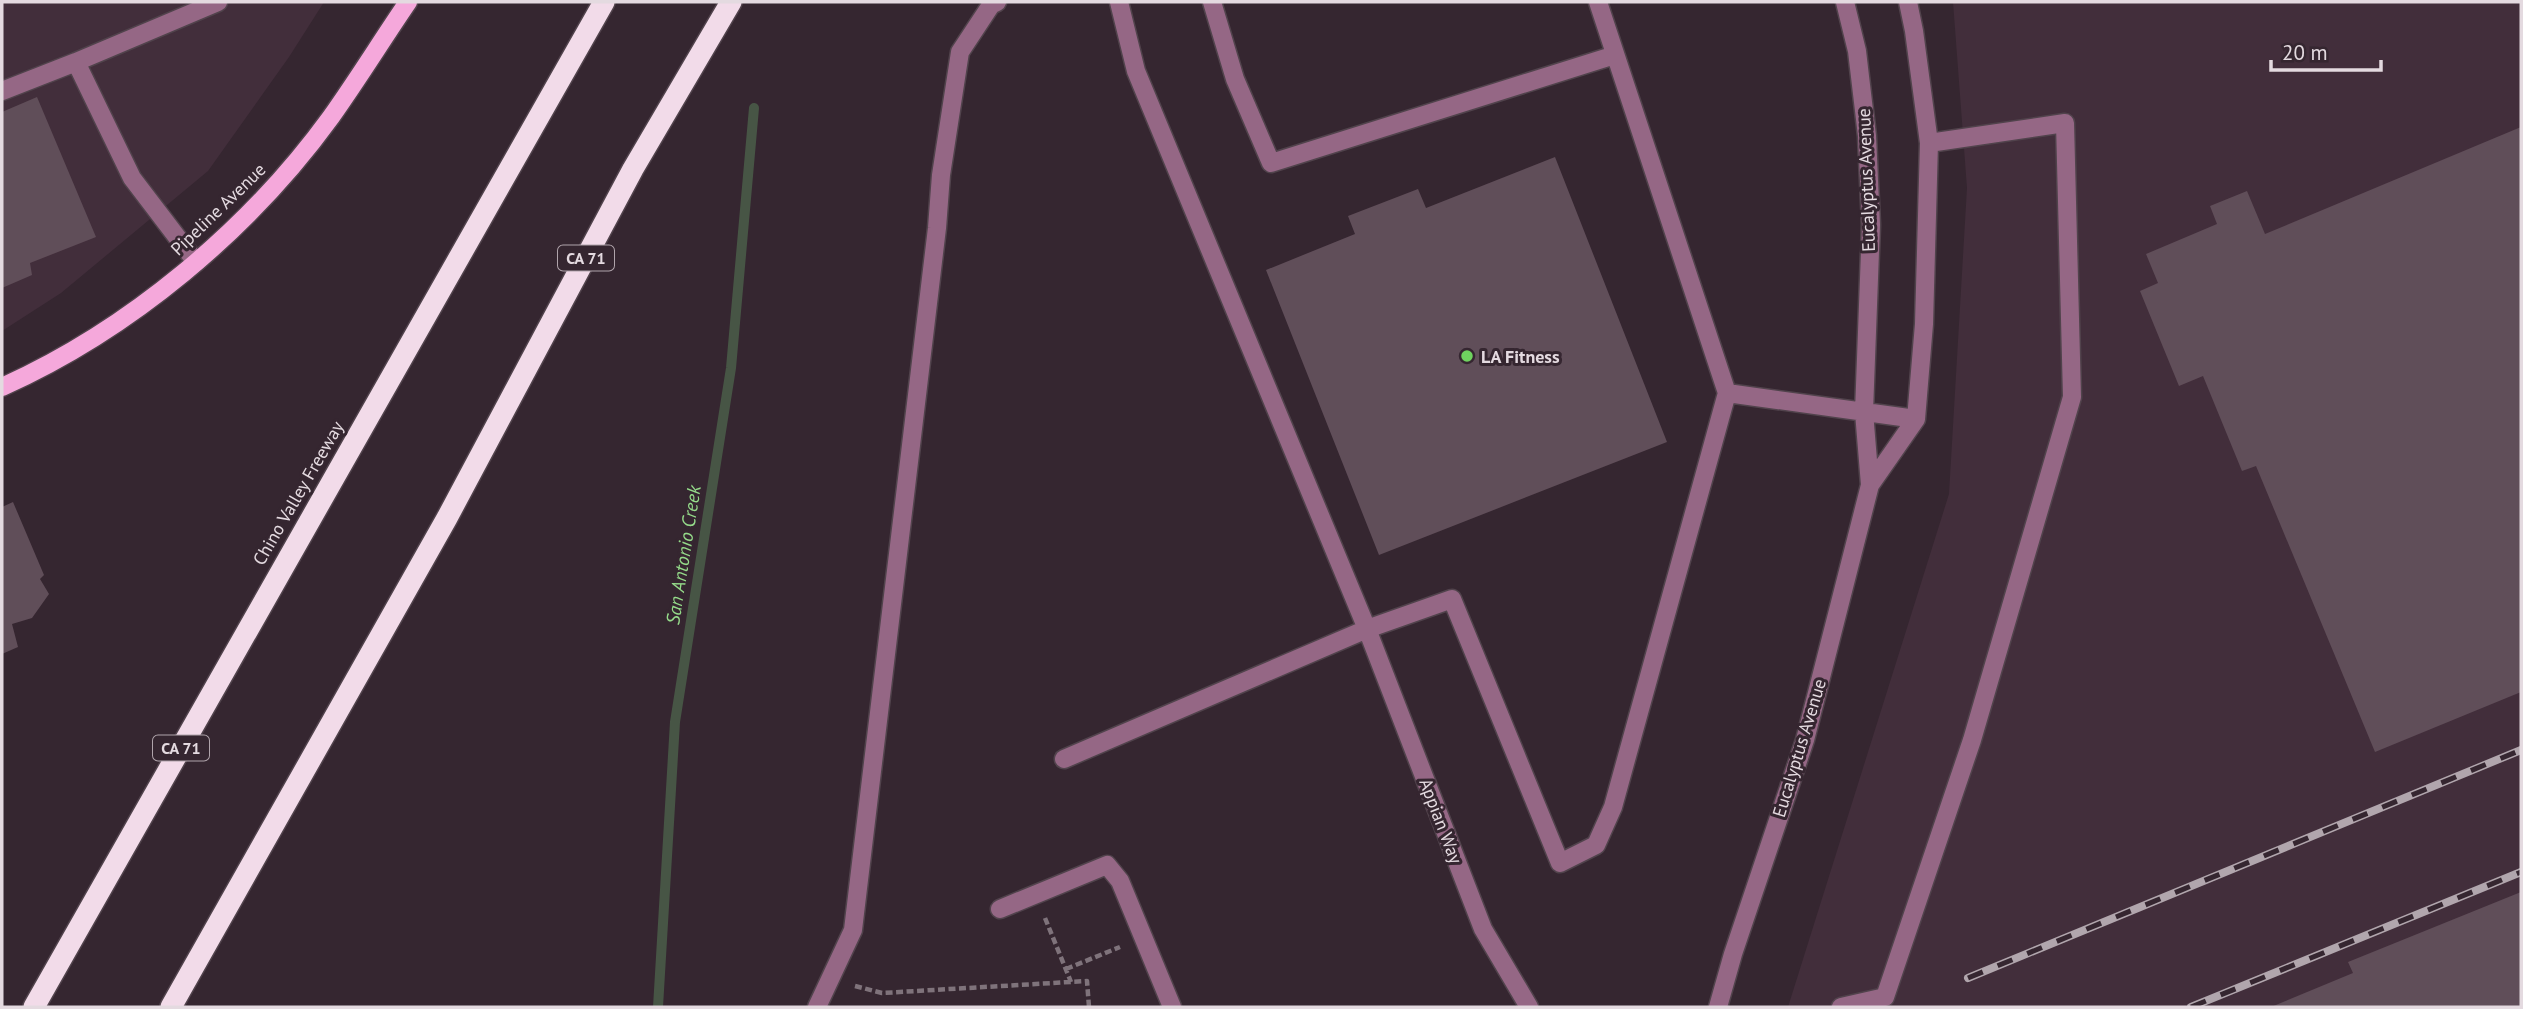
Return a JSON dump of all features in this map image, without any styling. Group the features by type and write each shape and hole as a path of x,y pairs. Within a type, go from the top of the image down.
{"highway":[{"name":"Chino Valley Freeway","path":"34,1007 604,2"},
{"name":"CA 71","path":"171,1007 447,518 634,169 731,2"}],"main road":[{"name":"Pipeline Avenue","path":"2,387 81,348 146,303 239,221 282,176 330,118 408,2"}],"street":[{"path":"2,91 218,2"},
{"path":"817,1007 853,930 937,228 940,175 960,52 991,5 997,2"},
{"name":"Appian Way","path":"1119,2 1136,71 1367,629 1483,929 1529,1007"},
{"path":"1212,2 1235,79 1270,163 1615,55"},
{"path":"1064,759 1367,629 1451,599 1560,863 1596,845 1613,807 1727,393 1598,2"},
{"name":"Eucalyptus Avenue","path":"1718,1007 1733,954 1805,740 1870,485 1864,412 1871,225 1867,136 1857,51 1845,2"},
{"path":"1727,393 1916,419 1924,324 1929,143 1908,2"},
{"path":"76,62 132,178 195,262"},
{"path":"1841,1007 1885,997 1972,740 2072,397 2065,123 1929,143"},
{"name":"Eucalyptus Avenue","path":"1870,485 1916,419"},
{"path":"1000,909 1107,865 1121,881 1172,1007"}],"path":[{"path":"1036,894 1071,982"},
{"path":"1066,969 1144,938"},
{"path":"830,979 882,993 1087,981 1089,1007"}],"shaded area":[{"path":"2,2 324,2 289,57 208,171 61,293 2,331"},
{"path":"1953,2 2521,2 2521,1007 1788,1007 1949,494 1967,188"}],"building":[{"path":"37,97 96,237 30,263 32,275 2,288 2,112"},
{"path":"2521,127 2521,692 2375,752 2256,466 2242,471 2203,376 2179,386 2140,291 2158,283 2146,254 2217,224 2210,206 2247,191 2265,234"},
{"name":"LA Fitness","path":"1555,157 1667,442 1379,555 1266,270 1355,234 1348,216 1418,189 1426,208"},
{"path":"13,502 44,575 40,579 49,594 32,618 12,624 18,647 2,654 2,507"},
{"path":"2521,892 2521,1007 2271,1007 2353,973 2348,962"}],"waterway":[{"name":"San Antonio Creek","path":"658,1007 675,722 731,368 754,108"}],"railway":[{"path":"1968,978 2521,750"},
{"path":"2191,1007 2521,872"}],"place":[{"name":"LA Fitness","path":"1467,356"}]}
